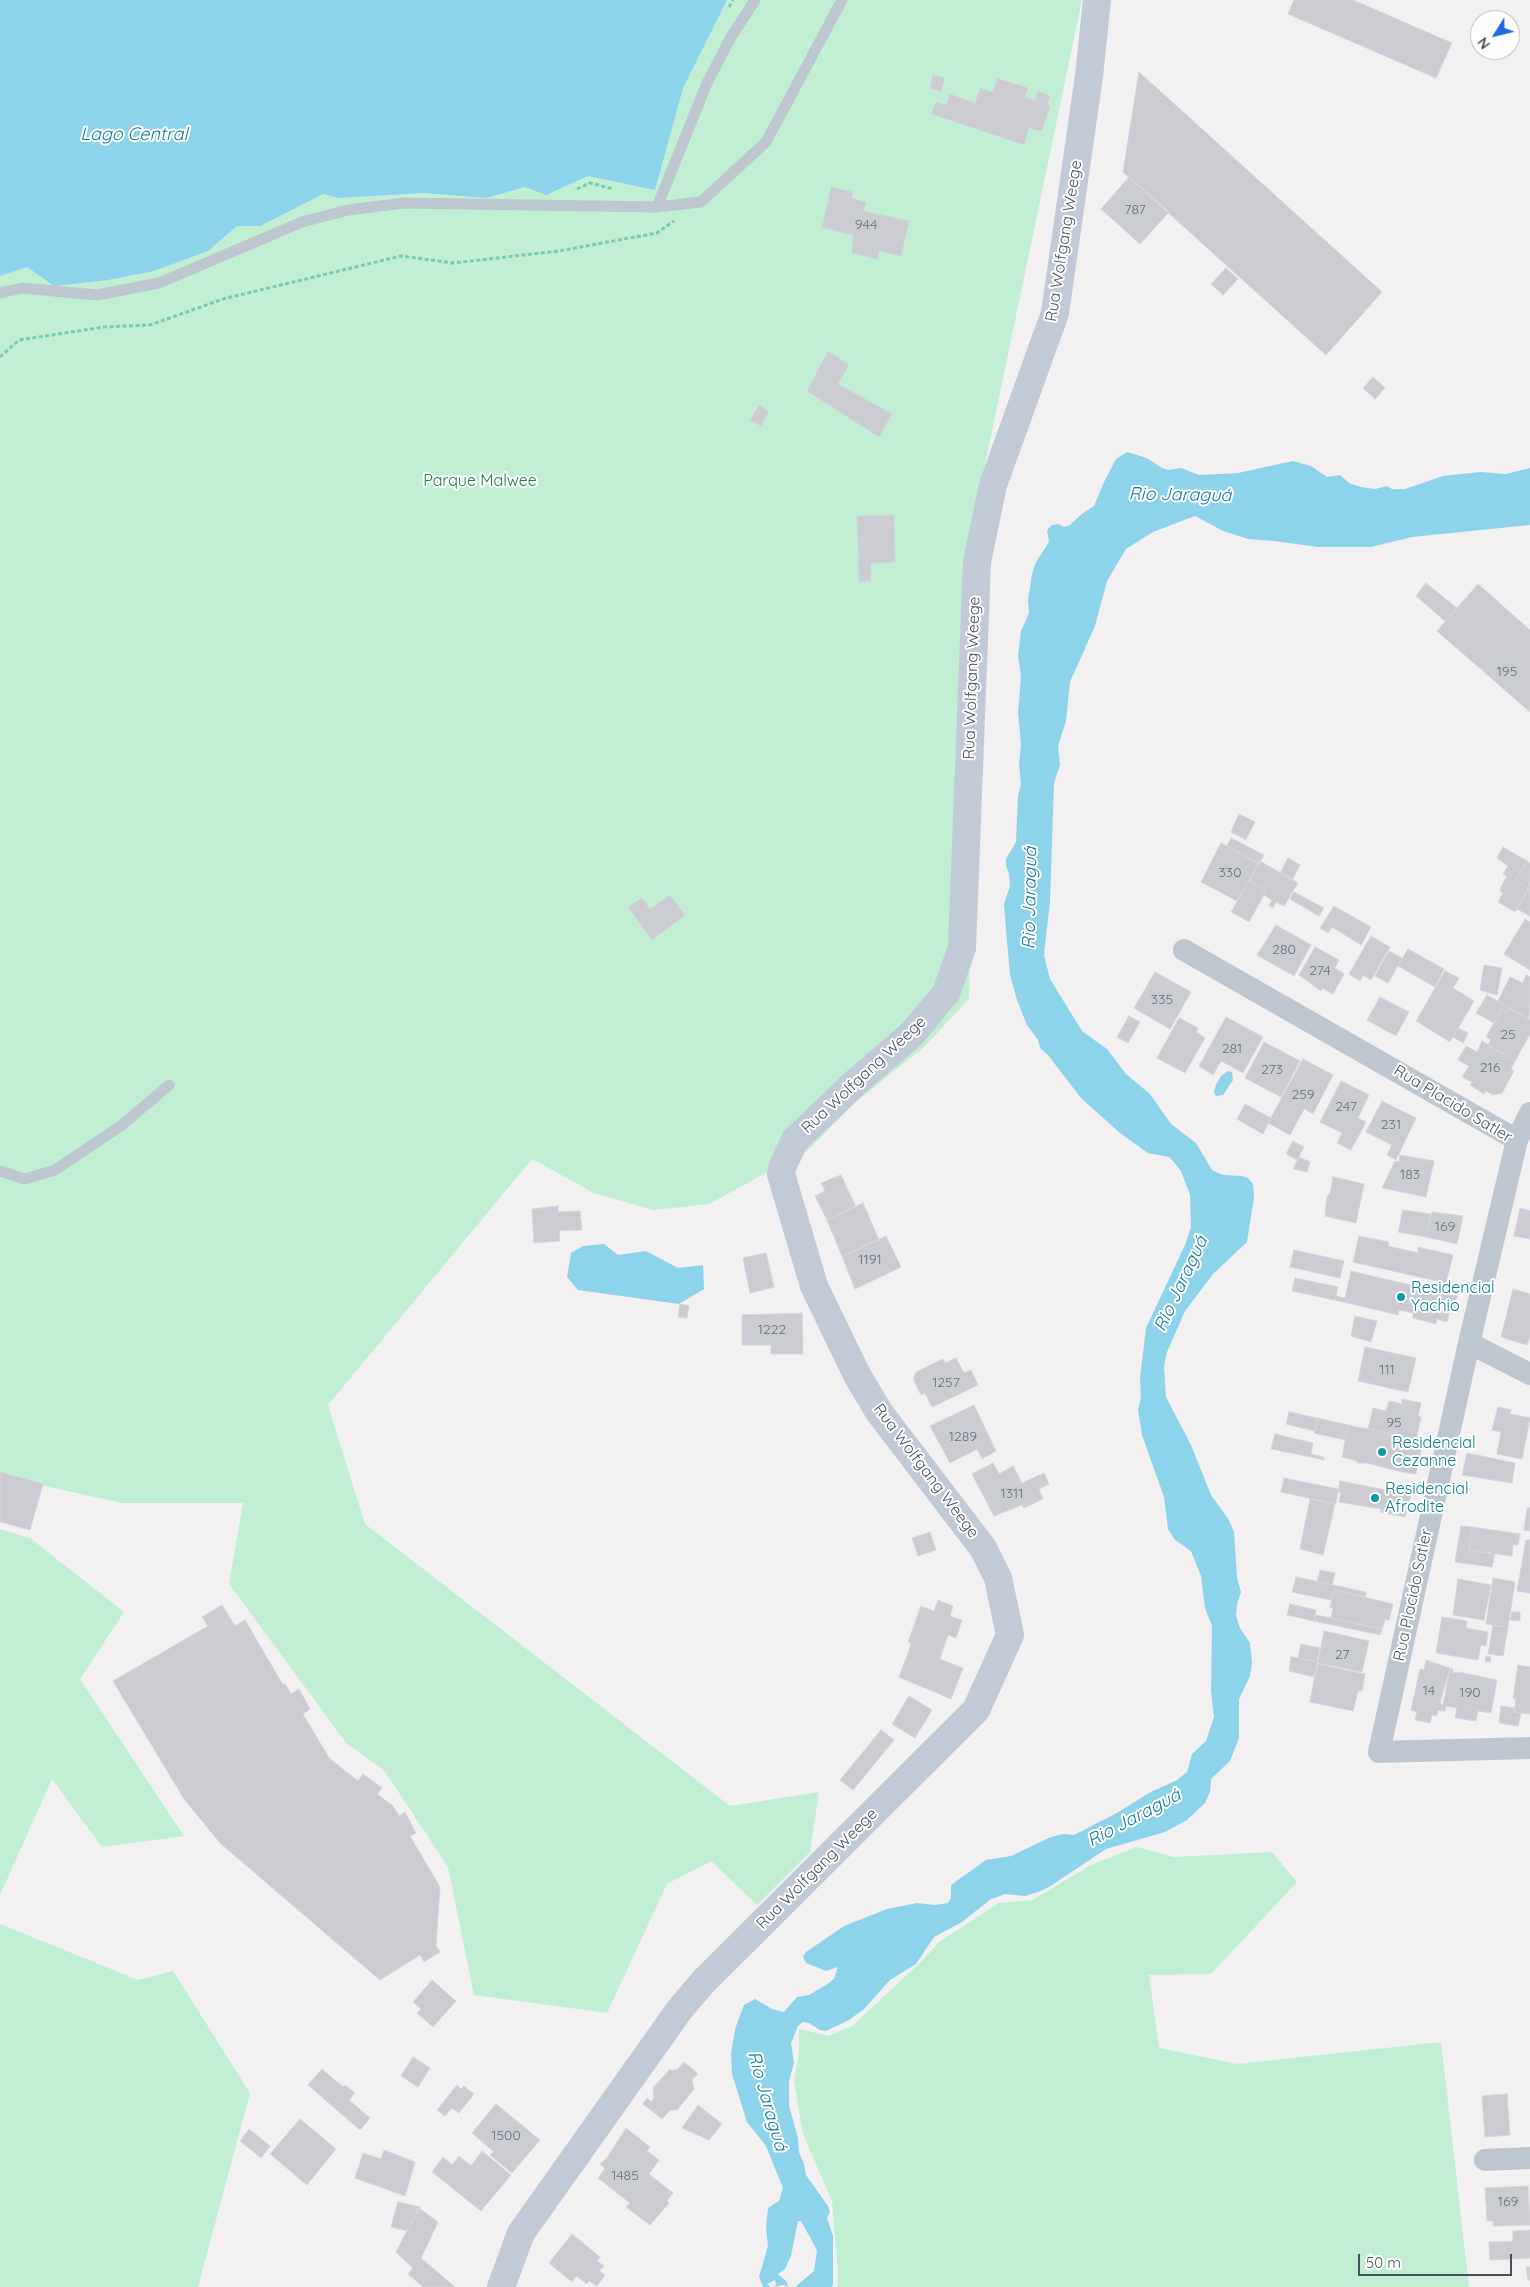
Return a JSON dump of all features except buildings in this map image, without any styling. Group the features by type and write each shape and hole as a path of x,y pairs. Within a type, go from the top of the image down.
{"street":[{"name":"Rua Wolfgang Weege","path":"501,2287 503,2276 521,2234 680,2009 704,1981 976,1710 1010,1635 998,1578 983,1548 880,1412 857,1375 814,1286 781,1174 783,1165 795,1140 856,1082 912,1034 946,994 962,948 977,562 993,485 1055,313 1098,0"},
{"name":"Rua Placido Satler","path":"1184,950 1517,1140 1469,1343 1379,1752 1530,1748"},
{"path":"1517,1140 1530,1113"},
{"path":"1469,1343 1530,1374"},
{"path":"1485,2160 1530,2158"}],"lane":[{"path":"657,207 707,83 731,37 755,0"},
{"path":"0,293 23,288 97,295 152,284 302,222 358,208 404,202 657,207 701,202 766,142 842,0"},
{"path":"0,1171 25,1179 55,1170 122,1125 169,1085"}],"path":[{"path":"0,357 19,340 104,327 150,325 223,299 401,256 453,263 559,251 657,233 701,202"}],"green space":[{"name":"Parque Malwee","path":"0,0 1082,0 983,474 969,999 924,1047 858,1100 808,1150 709,1204 653,1210 594,1193 532,1159 328,1405 365,1524 730,1806 819,1792 810,1852 757,1905 711,1861 667,1884 607,2013 474,1995 448,1867 384,1770 347,1744 229,1584 243,1503 122,1503 45,1486 0,1473"},
{"path":"0,1529 30,1538 124,1612 80,1679 184,1836 102,1847 52,1779 0,1895"},
{"path":"1137,1847 1173,1857 1272,1852 1297,1882 1211,1974 1149,1975 1159,2048 1237,2064 1441,2042 1469,2287 837,2287 838,2272 832,2201 803,2134 794,2081 799,2052 799,2029 829,2036 852,2026 923,1960 939,1942 999,1903 1033,1900 1091,1865"},
{"path":"0,1924 138,1980 173,1971 250,2093 198,2287 0,2287"}],"water":[{"name":"Lago Central","path":"0,0 727,0 683,88 655,190 588,176 546,195 525,187 486,198 424,193 338,198 323,194 260,226 237,226 208,251 154,271 108,280 54,286 27,267 0,276"},
{"name":"Rio Jaraguá","path":"1127,452 1147,458 1168,470 1181,468 1199,475 1238,473 1293,461 1311,466 1327,477 1340,475 1349,483 1375,489 1387,486 1392,489 1405,489 1443,476 1481,472 1506,474 1530,468 1530,525 1412,537 1371,547 1318,547 1248,539 1223,531 1195,516 1153,532 1126,549 1107,581 1095,626 1070,682 1066,721 1058,746 1060,765 1054,783 1050,901 1044,955 1050,979 1082,1031 1107,1049 1126,1074 1150,1094 1171,1124 1196,1143 1212,1170 1223,1175 1248,1178 1253,1184 1254,1197 1247,1242 1213,1274 1185,1311 1167,1352 1164,1366 1166,1397 1191,1445 1211,1495 1229,1520 1234,1532 1237,1578 1241,1592 1236,1616 1240,1628 1250,1643 1252,1663 1250,1676 1239,1699 1239,1738 1230,1761 1211,1779 1210,1792 1205,1803 1187,1820 1165,1832 1106,1849 1049,1887 1038,1892 1025,1896 1006,1894 991,1899 962,1922 934,1937 916,1964 890,1980 864,2009 849,2020 826,2031 820,2030 809,2023 803,2022 798,2026 791,2043 794,2063 789,2081 789,2106 806,2175 828,2206 830,2212 827,2218 833,2236 833,2284 832,2287 795,2287 814,2271 817,2250 801,2221 798,2221 791,2256 785,2269 778,2274 787,2282 788,2287 784,2285 771,2287 776,2285 775,2280 767,2284 770,2287 763,2287 759,2277 768,2246 766,2227 768,2208 779,2201 783,2188 766,2146 747,2122 732,2074 731,2054 735,2029 744,2005 755,1999 772,2009 784,2012 797,1997 809,1995 834,1979 838,1967 826,1971 806,1963 803,1957 806,1952 844,1926 887,1909 917,1903 935,1905 948,1903 951,1898 951,1885 986,1860 1011,1856 1051,1837 1063,1834 1074,1835 1117,1813 1149,1793 1177,1780 1187,1772 1192,1754 1206,1741 1214,1717 1211,1691 1212,1626 1205,1608 1201,1576 1191,1551 1175,1540 1168,1529 1164,1497 1142,1435 1138,1410 1141,1397 1140,1378 1146,1328 1185,1245 1191,1227 1190,1195 1181,1171 1169,1157 1148,1153 1120,1133 1081,1098 1048,1055 1040,1048 1038,1040 1027,1025 1010,975 1004,904 1010,886 1006,859 1016,842 1018,796 1021,784 1019,765 1021,745 1018,713 1021,676 1018,656 1021,631 1029,613 1028,600 1032,574 1036,562 1049,542 1047,530 1052,525 1058,524 1064,527 1070,525 1094,506 1116,459"},
{"path":"1228,1071 1232,1072 1233,1080 1223,1095 1216,1096 1214,1092 1216,1085 1221,1076"},
{"path":"604,1244 618,1255 646,1251 678,1268 703,1265 704,1289 679,1304 578,1290 567,1277 571,1253 583,1246"}],"place":[{"name":"Residencial Yachio","path":"1401,1297"},
{"name":"Residencial Cezanne","path":"1382,1452"},
{"name":"Residencial Afrodite","path":"1375,1498"}]}
